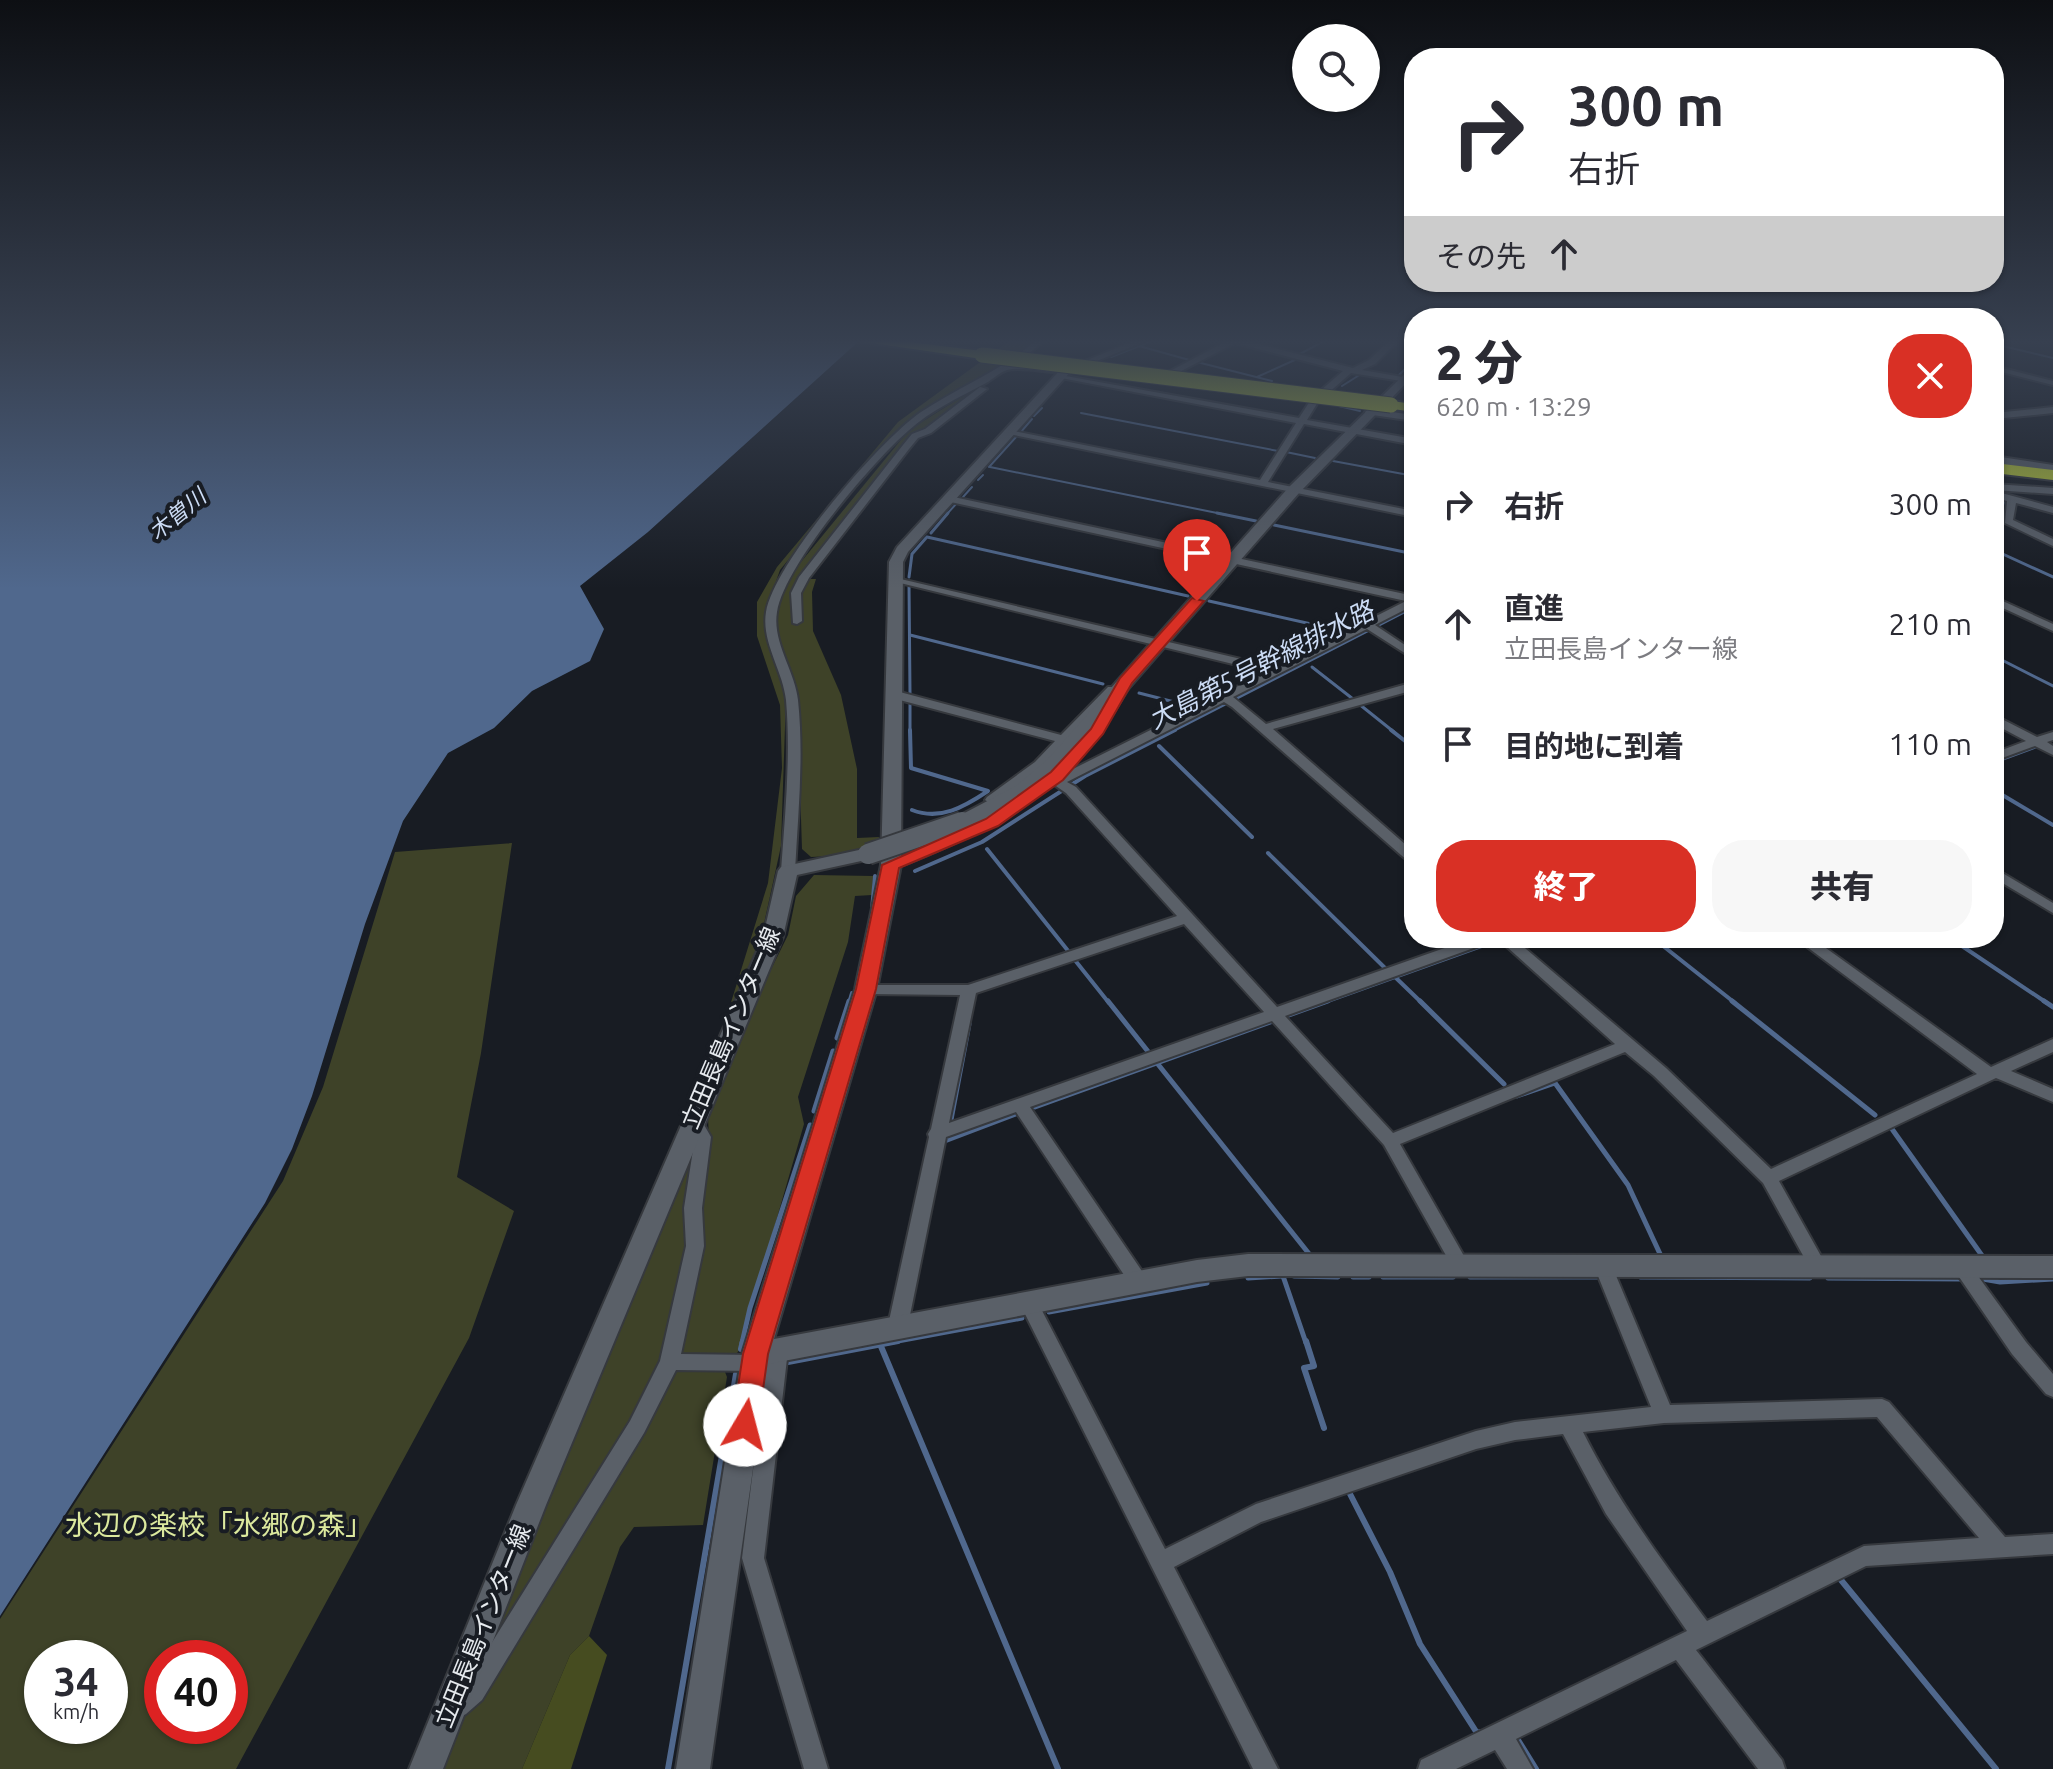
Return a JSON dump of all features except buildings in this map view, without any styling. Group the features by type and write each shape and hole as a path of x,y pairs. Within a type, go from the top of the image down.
{"highway":[{"path":"2004,470 2053,476"},
{"path":"2004,482 2053,487"}],"street":[{"path":"913,424 787,570 776,596 772,628 792,697 788,871 879,859 992,823 1062,784 1230,700 1278,671 1372,627 1404,606"},
{"path":"797,621 794,605 804,577 915,436 938,424"},
{"path":"693,1769 763,1355 866,989 879,859 892,839 898,556 1017,424"},
{"path":"1262,484 1299,424"},
{"path":"1315,424 1404,440"},
{"path":"879,859 962,822 1023,790 1054,763 1294,490 1357,424"},
{"path":"1008,433 1404,512"},
{"path":"2004,462 2053,469"},
{"path":"2004,497 2053,510"},
{"path":"949,499 1404,598"},
{"path":"2008,521 2012,500"},
{"path":"2004,522 2053,543"},
{"path":"896,579 1278,671"},
{"path":"2004,605 2053,628"},
{"path":"1372,627 1404,649"},
{"path":"892,839 940,823 993,799 1039,765 1113,688 1126,681"},
{"path":"1062,784 1098,731 1126,681"},
{"path":"1264,728 1404,689"},
{"path":"896,695 1063,739"},
{"path":"1230,700 1404,850"},
{"path":"2004,724 2053,751"},
{"path":"2004,754 2053,736"},
{"path":"1062,784 1390,1141 1459,1263"},
{"name":"立田長島インター線","path":"426,1769 531,1505 773,937 788,871"},
{"path":"2004,878 2053,909"},
{"path":"866,989 969,990 1186,918"},
{"path":"936,1134 1460,948"},
{"path":"1515,948 1660,1072 1769,1178 1817,1265"},
{"path":"1816,948 1994,1073 2053,1096"},
{"path":"897,1330 936,1134 969,990"},
{"path":"1390,1141 1627,1045"},
{"path":"1769,1178 2053,1045"},
{"path":"1020,1105 1139,1282"},
{"path":"448,1715 474,1692 637,1427 670,1362 695,1246 693,1208 703,1137 693,1120"},
{"path":"670,1362 763,1355 1139,1282 1248,1265 1459,1263 2053,1267"},
{"path":"1603,1266 1664,1414"},
{"path":"1961,1266 2019,1348 2053,1388"},
{"path":"1029,1304 1266,1769"},
{"path":"763,1355 753,1558 816,1769"},
{"path":"1161,1562 1256,1514 1476,1440 1664,1414 1882,1408 2000,1547"},
{"path":"1569,1425 1595,1480 1622,1525 1703,1634"},
{"path":"1430,1769 1864,1556 2053,1544"},
{"path":"1679,1646 1773,1769"},
{"path":"1499,1735 1521,1769"}],"green space":[{"path":"897,424 906,424 883,445 780,570 766,610 765,625 786,697 781,846 760,942 724,1025 768,883 782,768 780,705 757,636 757,602 777,567"},
{"path":"919,424 933,424 912,435 792,593 793,624 799,623 797,605 806,579 816,579 812,592 813,631 841,695 857,769 857,838 879,837 877,845 832,856 811,857 802,849 797,696 780,644 776,611 787,579 909,430"},
{"name":"水辺の楽校「水郷の森」","path":"512,843 481,1053 457,1177 514,1211 469,1338 236,1769 0,1769 0,1619 283,1181 323,1087 395,852"},
{"path":"814,875 873,876 872,895 855,896 848,942 798,1097 804,1124 739,1350 734,1358 686,1356 678,1349 709,1142 708,1116 746,1020 788,935 796,896"},
{"path":"696,1145 691,1244 663,1364 630,1428 474,1683"},
{"path":"674,1371 725,1372 727,1377 703,1525 634,1527 620,1547 589,1636 570,1655 522,1769 439,1769 490,1670 605,1498"},
{"path":"589,1636 607,1655 571,1769 522,1769 570,1655"}],"water":[{"name":"木曽川","path":"0,424 768,424 648,532 580,586 604,629 590,661 532,691 494,728 448,753 403,821 365,924 312,1096 292,1149 265,1203 0,1616"}],"waterway":[{"path":"1020,433 1028,424"},
{"path":"1136,424 1278,451"},
{"path":"989,467 1016,437"},
{"path":"1286,452 1315,458"},
{"path":"1333,461 1404,474"},
{"path":"990,467 1227,515"},
{"path":"978,480 983,475"},
{"path":"963,497 972,487"},
{"path":"946,515 957,503"},
{"path":"931,533 948,513"},
{"path":"1217,513 1256,521"},
{"path":"1274,525 1404,552"},
{"path":"927,537 1188,596"},
{"path":"909,577 912,554 926,538"},
{"path":"2004,555 2053,577"},
{"path":"909,584 910,693"},
{"path":"1209,601 1347,632"},
{"name":"大島第5号幹線排水路","path":"1171,732 1404,612"},
{"path":"910,635 1103,684"},
{"path":"2004,661 2053,686"},
{"path":"1312,667 1353,699"},
{"path":"1139,693 1198,708"},
{"path":"910,701 910,730"},
{"path":"1359,704 1394,732"},
{"path":"910,730 911,768 988,791 952,811 932,814 912,810"},
{"name":"大島第5号幹線排水路","path":"915,871 982,842 1085,776 1175,730"},
{"path":"1391,730 1404,740"},
{"path":"1159,746 1252,837"},
{"path":"2004,758 2037,746"},
{"path":"2004,796 2053,825"},
{"path":"987,849 1069,952"},
{"path":"1268,853 1385,968"},
{"path":"872,909 875,876"},
{"path":"1322,1003 1476,948"},
{"path":"1666,948 1735,1003"},
{"path":"1965,948 2047,1003"},
{"path":"1074,959 1109,1003"},
{"path":"1395,977 1422,1003"},
{"path":"849,1003 852,993"},
{"path":"837,1038 849,1001"},
{"path":"1108,1001 1150,1054"},
{"path":"1286,1016 1328,1001"},
{"path":"1420,1001 1504,1084"},
{"path":"1732,1001 1875,1115"},
{"path":"2047,1003 2053,1007"},
{"path":"1035,1107 1273,1021"},
{"path":"950,1125 969,1024"},
{"path":"814,1111 833,1051"},
{"path":"1157,1063 1310,1255"},
{"path":"1517,1096 1555,1083 1628,1185 1661,1256"},
{"path":"942,1142 1018,1113"},
{"path":"742,1343 750,1308 810,1125"},
{"path":"1892,1129 1983,1257"},
{"path":"1248,1278 1282,1276"},
{"path":"1283,1276 1306,1343"},
{"path":"1294,1276 1338,1277"},
{"path":"1353,1277 1369,1277"},
{"path":"1383,1277 1453,1277"},
{"path":"1470,1277 1598,1277"},
{"path":"1640,1277 1810,1278"},
{"path":"1828,1278 1961,1279"},
{"path":"1977,1278 2000,1282 2053,1279"},
{"path":"1049,1312 1207,1283"},
{"path":"887,1343 1022,1318"},
{"path":"741,1349 743,1341"},
{"path":"880,1344 898,1341"},
{"path":"1306,1341 1314,1366 1304,1368 1324,1428"},
{"path":"788,1362 880,1344"},
{"path":"880,1344 1058,1769"},
{"path":"668,1769 736,1374"},
{"path":"1349,1492 1390,1572 1420,1644 1477,1733 1480,1732"},
{"path":"1841,1580 1996,1769"},
{"path":"1518,1740 1536,1769"}],"route":[{"path":"745,1425 756,1354 866,989 891,865 992,823 1057,776 1098,731 1126,681 1197,601"}]}
